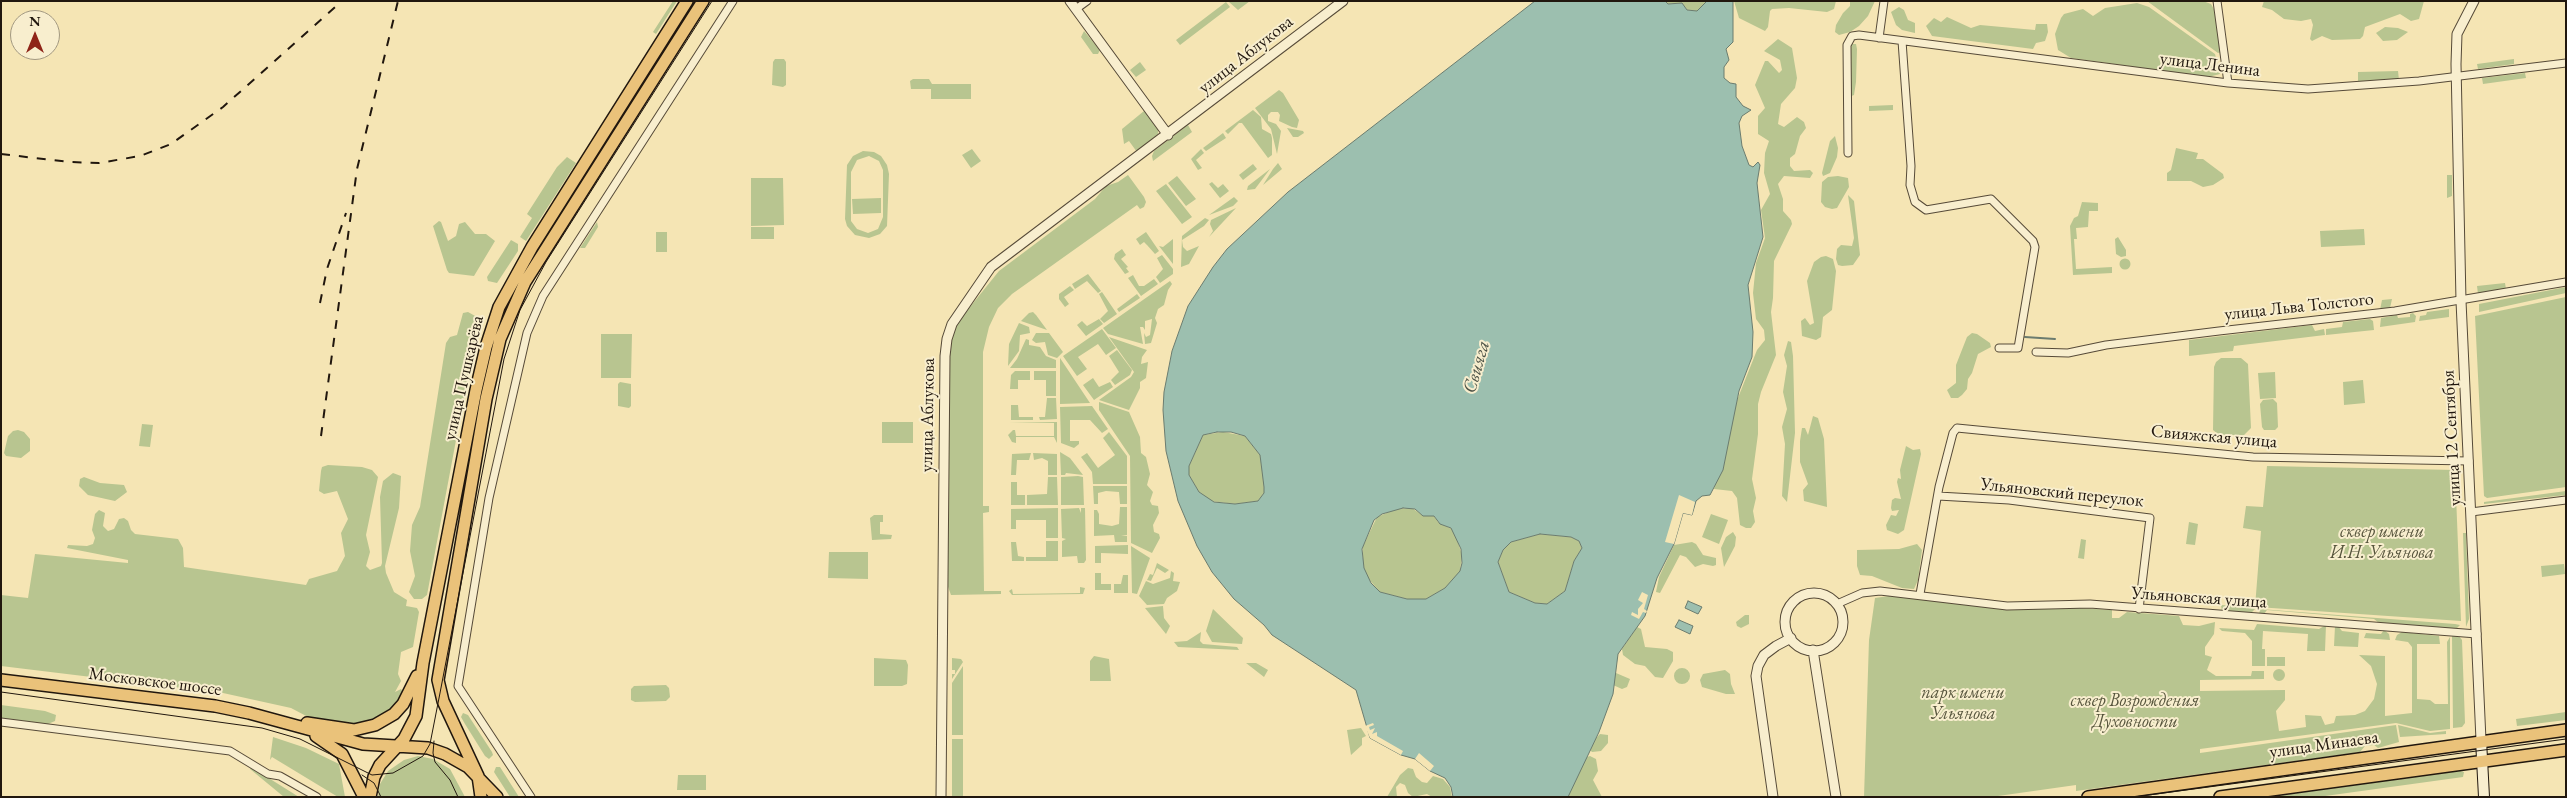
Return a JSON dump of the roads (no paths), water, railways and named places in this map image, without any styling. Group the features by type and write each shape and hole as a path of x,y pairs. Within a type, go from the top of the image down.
{"main road":[{"name":"улица Пушкарёва","path":"370,797 374,777 380,765 399,746 416,716 423,663 476,390 486,347 499,307 532,247 687,1"},
{"name":"улица Пушкарёва","path":"478,776 447,710 438,680 486,399 500,339 525,282 703,1"},
{"path":"280,720 354,730 375,725 394,714 403,704 423,663"},
{"name":"Московское шоссе","path":"1,680 215,706 280,720 302,728 363,744 420,746 445,754 478,776"},
{"name":"Московское шоссе","path":"302,728 338,750 364,797"},
{"name":"улица Минаева","path":"2088,797 2481,740 2566,730"},
{"name":"улица 12 Сентября","path":"2481,740 2484,797"},
{"name":"улица Минаева","path":"2220,797 2566,750"},
{"path":"2305,765 2307,785"},
{"path":"478,776 481,797"},
{"path":"478,776 497,797"}],"street":[{"path":"531,797 458,686 489,498 526,333 543,296 733,1"},
{"path":"1070,1 1168,135"},
{"path":"1076,9 1087,1"},
{"name":"улица Аблукова","path":"941,797 945,363 948,334 972,293 991,267 1343,1"},
{"path":"1880,38 1884,1"},
{"path":"2217,1 2228,83"},
{"name":"улица 12 Сентября","path":"2474,1 2457,34 2456,77 2461,301 2481,740"},
{"name":"улица Ленина","path":"1848,153 1847,45 1852,36 2228,83 2308,89 2456,77 2566,63"},
{"path":"1902,41 1911,166 1910,185 1915,202 1926,210 1991,199 2033,241 2035,247 2018,348 1999,348"},
{"name":"улица Льва Толстого","path":"2036,352 2068,353 2106,345 2461,301 2566,282"},
{"name":"Свияжская улица","path":"1938,496 1953,434 1957,428 2253,456 2469,461"},
{"path":"1920,594 1938,496"},
{"name":"Ульяновский переулок","path":"1938,496 2009,500 2150,518 2139,609"},
{"path":"2471,512 2566,500"},
{"name":"Ульяновская улица","path":"1837,604 1862,592 1880,591 1920,594 2007,606 2090,604 2477,634"},
{"path":"1819,593 1832,599 1837,604 1843,619 1840,635 1829,646 1814,650 1798,646 1791,638 1785,618 1787,610 1797,598 1804,594 1819,593"},
{"path":"1773,797 1756,676 1758,666 1764,655 1791,638"},
{"path":"1814,650 1836,797"},
{"path":"1,722 230,751 268,774 280,776 317,797"}],"water":[{"name":"Свияга","path":"1535,1 1665,1 1668,4 1682,3 1687,10 1697,11 1707,1 1733,1 1733,42 1726,49 1729,60 1724,67 1724,78 1730,83 1736,84 1736,97 1743,106 1751,110 1742,116 1739,123 1742,146 1749,165 1753,167 1758,162 1760,165 1757,183 1763,237 1748,285 1753,332 1752,357 1739,391 1723,470 1710,495 1702,496 1696,501 1692,515 1683,513 1674,544 1657,578 1645,616 1618,654 1613,694 1599,732 1568,797 1453,797 1451,787 1445,778 1430,771 1415,759 1401,755 1370,738 1356,690 1272,635 1264,625 1234,599 1212,572 1197,546 1178,501 1166,451 1163,410 1164,392 1172,351 1188,306 1213,267 1227,249 1288,192","holes":["1231,432 1245,436 1260,455 1264,493 1258,501 1235,504 1214,502 1199,492 1189,475 1189,466 1203,435","1403,508 1415,509 1423,516 1434,516 1440,524 1451,528 1461,549 1462,563 1460,571 1445,588 1426,599 1407,599 1380,592 1371,583 1364,568 1362,549 1374,520 1382,514","1540,534 1571,537 1579,541 1582,548 1574,561 1565,591 1547,604 1535,603 1509,592 1498,562 1503,550 1511,542"]},
{"path":"1688,601 1702,607 1698,614 1685,608"},
{"path":"1679,620 1693,626 1690,634 1675,627"}],"waterway":[{"path":"2025,337 2055,339"}],"tram line":[{"path":"1,692 262,728 300,739 372,775 393,773 423,756 430,744 504,359 520,310 546,262 712,1"},
{"path":"2134,797 2566,739"},
{"path":"434,741 433,753 435,762 450,780 458,797"},
{"path":"362,775 374,783 381,797"}],"railway":[{"path":"1,154 69,162 99,163 140,156 171,144 223,107 342,1"},
{"path":"321,436 357,169 398,1"},
{"path":"320,303 327,269 346,213"}],"park label":[{"name":"сквер имени И.Н. Ульянова","path":"2382,542"},
{"name":"парк имени Ульянова","path":"1963,703"},
{"name":"сквер Возрождения Духовности","path":"2135,711"}]}
